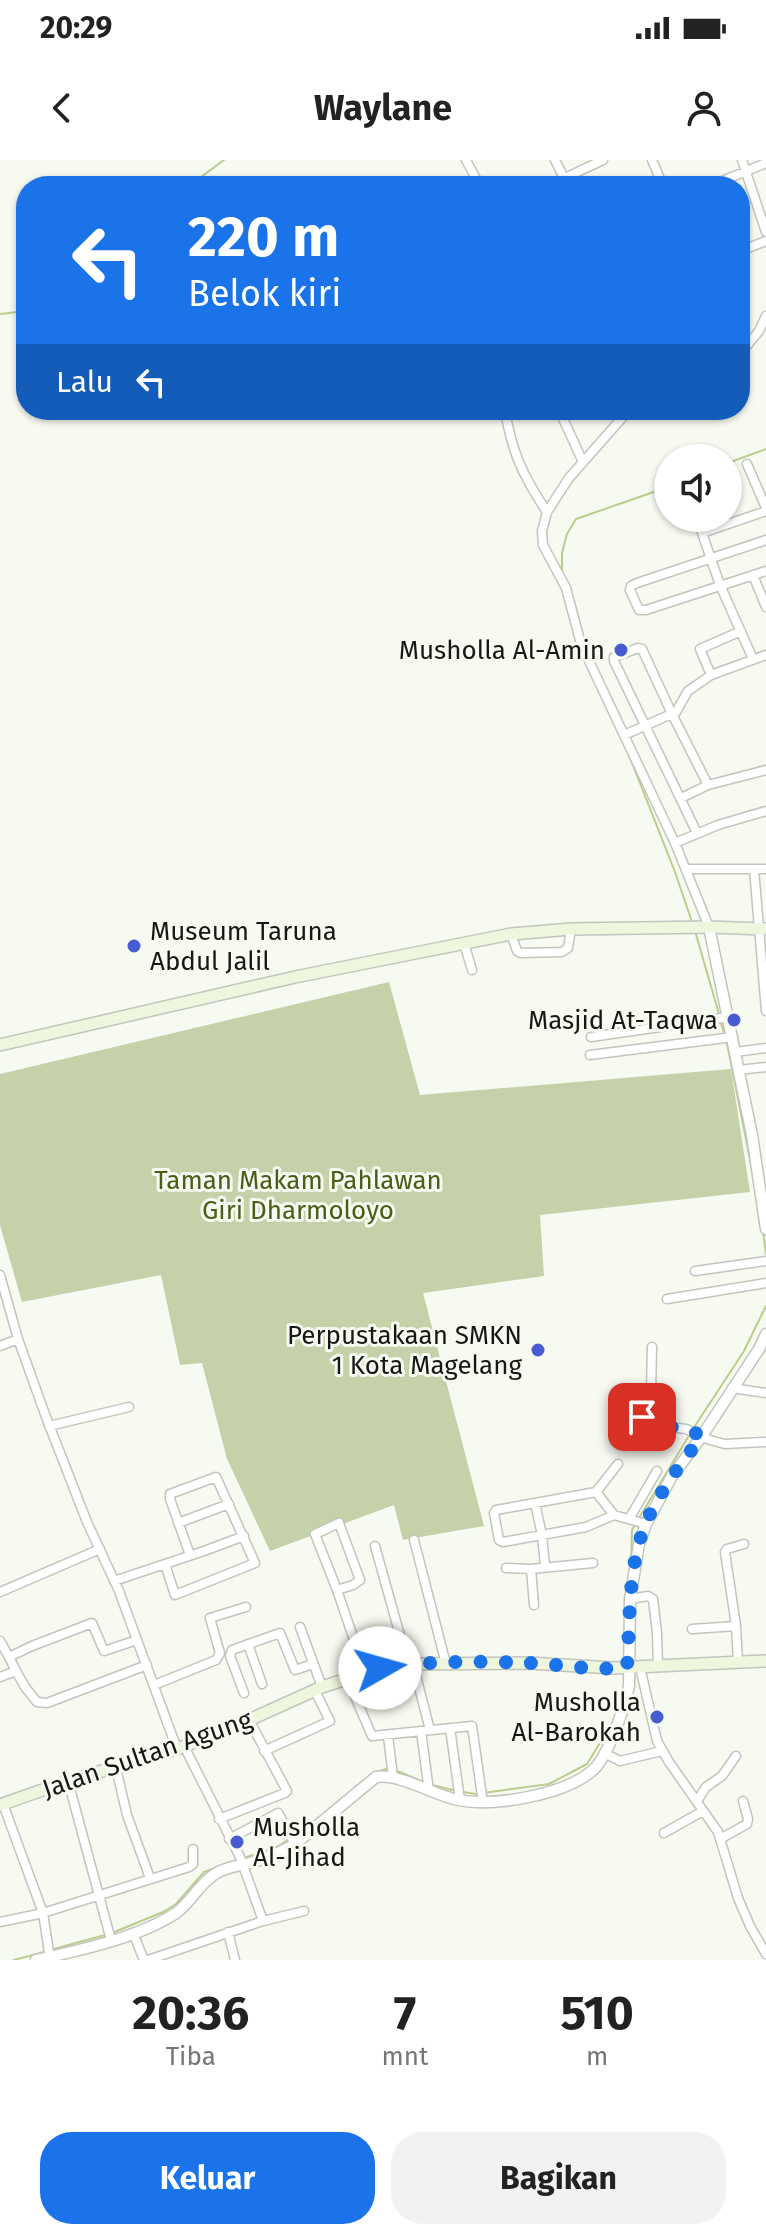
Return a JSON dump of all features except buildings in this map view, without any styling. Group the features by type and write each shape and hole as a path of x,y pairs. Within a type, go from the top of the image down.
{"main road":[{"path":"0,1045 285,979 511,934 571,929 762,929"},
{"name":"Jalan Sultan Agung","path":"2,1805 68,1781 180,1748 365,1672 410,1664 529,1663 658,1667 766,1661"}],"street":[{"path":"576,176 603,160"},
{"path":"742,160 748,176"},
{"path":"736,176 766,163"},
{"path":"750,181 766,232"},
{"path":"750,342 766,316"},
{"path":"507,420 520,468 547,512"},
{"path":"564,420 583,462"},
{"path":"620,420 569,478 547,512 542,531 543,545 562,580 581,644 686,869 703,927 723,1018 735,1052 766,1223"},
{"path":"747,464 766,510 702,533 720,585 753,659"},
{"path":"766,540 633,584 631,595 641,611 766,571"},
{"path":"753,575 766,607"},
{"path":"711,675 700,649 741,631"},
{"path":"697,833 613,659 615,656 642,649 708,785"},
{"path":"624,735 677,711 688,691 711,675 766,655"},
{"path":"681,798 708,785 766,770"},
{"path":"675,843 766,811"},
{"path":"686,869 766,869"},
{"path":"754,869 762,929 766,1011"},
{"path":"511,934 515,948 521,953 562,952 568,948 571,929"},
{"path":"464,943 472,970"},
{"path":"591,1037 723,1018"},
{"path":"590,1055 729,1037"},
{"path":"735,1052 766,1048"},
{"path":"738,1070 766,1067"},
{"path":"695,1271 762,1261"},
{"path":"0,1275 18,1339 87,1522 114,1581 180,1748 241,1861 263,1921"},
{"path":"667,1299 764,1284"},
{"path":"638,1522 672,1476 697,1433 759,1349 766,1334"},
{"path":"0,1346 18,1339"},
{"path":"652,1347 651,1392 641,1410 648,1424 697,1433 725,1444 766,1442"},
{"path":"732,1388 766,1393"},
{"path":"49,1426 129,1407"},
{"path":"614,1515 586,1527 503,1542 498,1537 495,1511 596,1492 618,1464"},
{"path":"36,1960 110,1935 133,1933 177,1912 213,1875 241,1861 283,1851 295,1844 371,1779 393,1777 460,1800 483,1803 558,1788 590,1772 604,1753 629,1686 626,1667 630,1599 639,1544 638,1522 657,1471"},
{"path":"165,1564 175,1595 253,1565 255,1561 215,1477 173,1492 170,1499 190,1555"},
{"path":"596,1492 614,1515 638,1522"},
{"path":"535,1503 545,1566"},
{"path":"178,1523 229,1504"},
{"path":"337,1590 360,1580 339,1523 315,1534 365,1672"},
{"path":"114,1581 244,1536"},
{"path":"414,1540 446,1664"},
{"path":"738,1662 725,1552 744,1544"},
{"path":"375,1546 426,1730 429,1791"},
{"path":"0,1592 100,1549"},
{"path":"506,1568 531,1569 593,1563"},
{"path":"531,1569 534,1605"},
{"path":"630,1599 648,1596 653,1599 658,1667"},
{"path":"154,1685 216,1660 220,1653 210,1618 246,1607"},
{"path":"9,1657 92,1623 104,1651 137,1640"},
{"path":"692,1629 736,1626"},
{"path":"264,1751 330,1721 300,1627"},
{"path":"244,1693 230,1653 248,1644 280,1633 295,1670 313,1664"},
{"path":"0,1641 25,1687 37,1702 47,1703 147,1665"},
{"path":"248,1644 262,1684"},
{"path":"626,1667 662,1751 720,1839 738,1898 750,1926 765,1948"},
{"path":"0,1677 16,1671"},
{"path":"347,1678 371,1734 388,1736 470,1726 474,1730 483,1803"},
{"path":"219,1819 287,1791 249,1720"},
{"path":"450,1728 460,1800"},
{"path":"388,1736 393,1777"},
{"path":"604,1753 620,1761 662,1751"},
{"path":"697,1801 704,1788 722,1776 736,1756"},
{"path":"116,1768 127,1815 150,1878"},
{"path":"68,1781 110,1935"},
{"path":"720,1839 747,1824 743,1801"},
{"path":"2,1805 43,1913 49,1955"},
{"path":"664,1833 703,1811"},
{"path":"229,1839 278,1813 295,1844"},
{"path":"0,1922 43,1913 192,1866 193,1849"},
{"path":"133,1933 146,1960 263,1921 304,1911"},
{"path":"228,1932 235,1960"}],"green space":[{"name":"Taman Makam Pahlawan Giri Dharmoloyo","path":"389,982 420,1095 731,1069 750,1192 540,1215 544,1276 423,1293 484,1526 403,1540 394,1505 270,1551 227,1459 202,1363 180,1365 161,1275 22,1302 0,1225 0,1074"}],"waterway":[{"path":"202,176 224,160"},
{"path":"0,314 16,312"},
{"path":"742,458 766,449"},
{"path":"562,574 562,553 567,534 576,519 654,492"},
{"path":"629,755 692,922"},
{"path":"695,931 719,1014"},
{"path":"720,1020 724,1033"},
{"path":"727,1043 752,1170"},
{"path":"763,1231 766,1254"},
{"path":"693,1429 744,1351 766,1306"},
{"path":"639,1518 690,1434"},
{"path":"631,1564 632,1530 636,1523"},
{"path":"483,1793 549,1784 587,1764 614,1720"},
{"path":"377,1772 389,1768"},
{"path":"395,1770 426,1783"},
{"path":"354,1788 368,1777"},
{"path":"432,1785 457,1791"},
{"path":"463,1792 476,1794"},
{"path":"295,1835 316,1821"},
{"path":"244,1858 279,1846 289,1839"},
{"path":"112,1933 163,1912 176,1904 204,1872 238,1860"},
{"path":"50,1950 105,1935"},
{"path":"14,1960 44,1952"}],"place":[{"name":"Musholla Al-Amin","path":"621,650"},
{"name":"Museum Taruna Abdul Jalil","path":"134,946"},
{"name":"Masjid At-Taqwa","path":"734,1020"},
{"name":"Perpustakaan SMKN 1 Kota Magelang","path":"538,1350"},
{"name":"Musholla Al-Barokah","path":"657,1717"},
{"name":"Musholla Al-Jihad","path":"237,1842"}],"route":[{"path":"380,1668 408,1664 480,1663 627,1667 630,1599 639,1544 646,1524 672,1476 702,1436 686,1429 655,1427 642,1417"}]}
